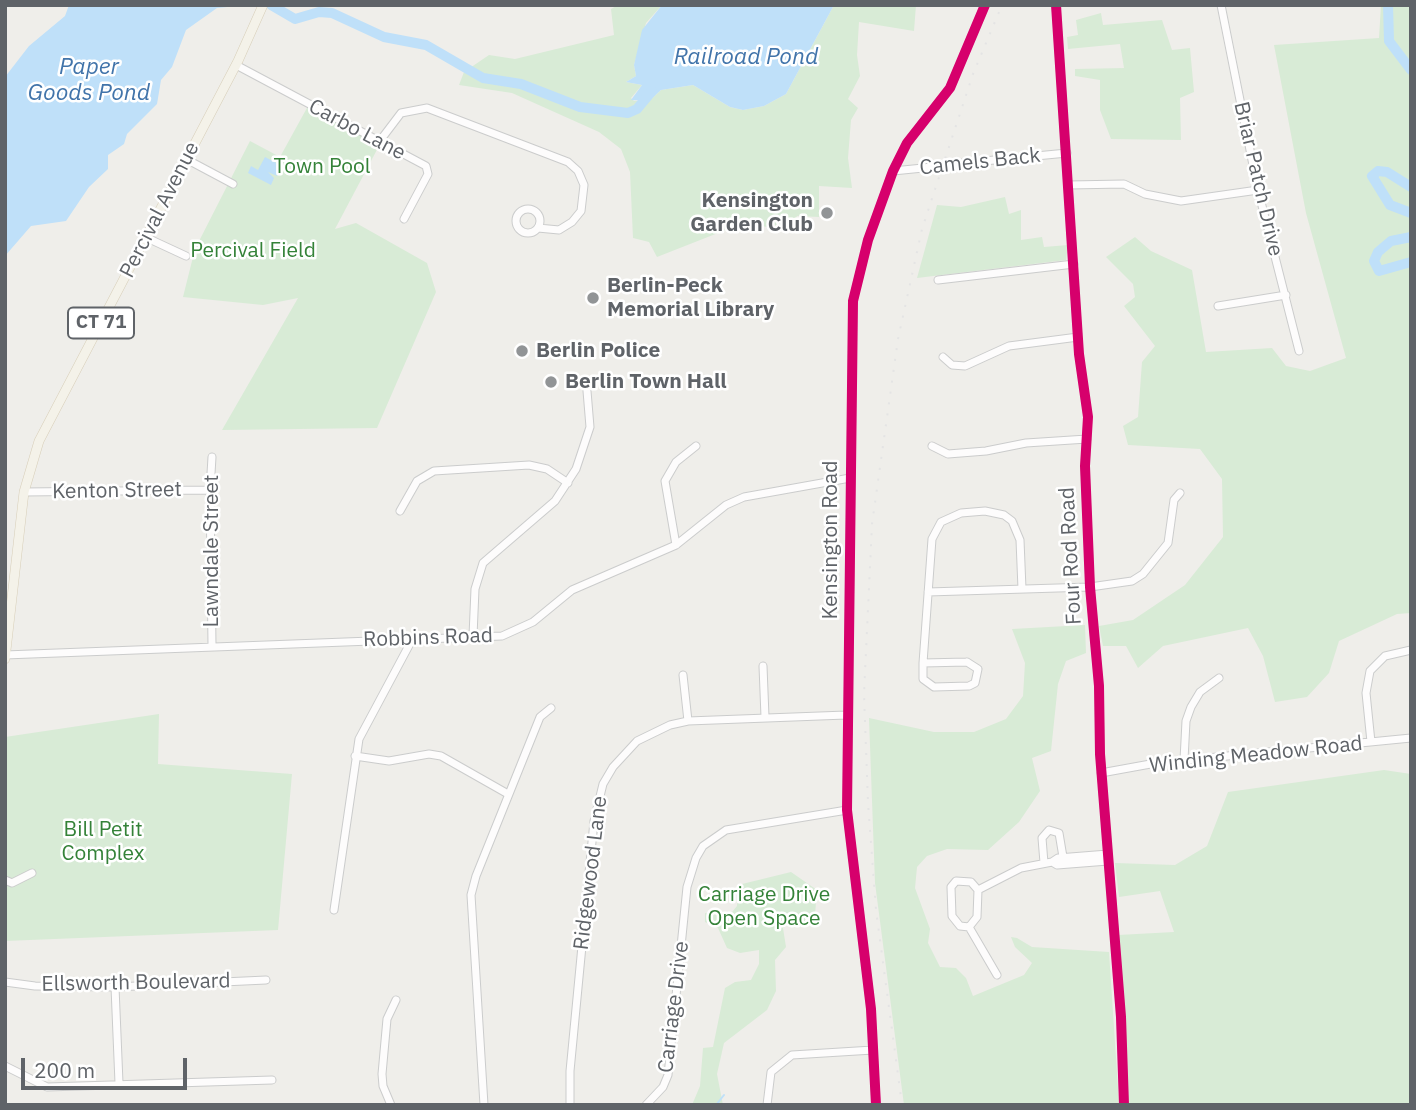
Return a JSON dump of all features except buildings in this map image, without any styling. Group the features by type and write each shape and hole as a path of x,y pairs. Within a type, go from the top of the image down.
{"main road":[{"name":"Percival Avenue","path":"6,656 24,492 39,441 236,65 263,6"}],"street":[{"name":"Kensington Road","path":"876,1105 873,1050 847,810 846,715 852,582 850,478 853,301 868,240 893,170 907,143 950,88 985,5"},
{"name":"Four Rod Road","path":"1056,5 1078,337 1087,407 1090,587 1099,686 1101,773 1124,1105"},
{"name":"Briar Patch Drive","path":"1221,5 1258,190 1299,351"},
{"name":"Carbo Lane","path":"236,65 429,168 404,219"},
{"path":"379,142 401,113 428,108 568,162 578,171 584,185 581,211 572,222 559,230 538,228"},
{"name":"Camels Back","path":"893,170 1067,153"},
{"path":"186,159 233,184"},
{"path":"1069,185 1124,184 1144,194 1181,201 1258,190"},
{"path":"145,237 186,256"},
{"path":"939,280 1074,264"},
{"path":"1218,306 1286,295"},
{"path":"943,357 952,365 965,366 1009,346 1078,337"},
{"path":"473,636 475,589 484,563 549,506 568,483 587,441 591,415 587,391"},
{"path":"932,446 948,454 986,451 1026,443 1087,439"},
{"path":"676,545 664,493 665,481 676,462 696,446"},
{"name":"Lawndale Street","path":"212,457 212,645"},
{"path":"400,512 417,481 434,471 529,465 547,469 568,483"},
{"name":"Robbins Road","path":"6,656 212,645 502,636 518,631 572,590 676,545 726,505 744,497 850,478"},
{"name":"Kenton Street","path":"24,492 210,490"},
{"path":"928,592 1118,585 1143,574 1168,543 1174,500 1180,493"},
{"path":"923,663 967,662 978,669 978,677 969,686 934,687 923,679 923,663 928,592 934,531 950,515 985,511 1004,514 1018,530 1022,589"},
{"path":"334,910 355,756 367,720 413,638"},
{"path":"1371,742 1366,693 1370,671 1385,656 1411,650"},
{"path":"763,666 765,717"},
{"path":"683,675 688,721"},
{"path":"1184,760 1186,721 1191,707 1200,692 1219,678"},
{"path":"484,1105 476,934 471,895 475,877 540,717 551,708"},
{"name":"Ridgewood Lane","path":"570,1105 570,1071 594,821 600,792 612,767 637,741 670,725 688,721 846,715"},
{"name":"Winding Meadow Road","path":"1101,773 1184,760 1411,738"},
{"path":"355,756 388,761 429,754 441,756 508,794"},
{"name":"Carriage Drive","path":"646,1105 663,1087 670,1067 687,887 696,858 704,846 726,830 847,810"},
{"path":"1048,862 1042,838 1049,830 1059,833 1063,857"},
{"path":"978,890 1021,868 1063,857 1108,857"},
{"path":"1048,862 1057,865 1108,857"},
{"path":"5,880 12,883 32,873"},
{"path":"963,880 971,881 978,890 977,916 969,927 960,926 952,916 951,887 963,880"},
{"path":"969,927 997,975"},
{"name":"Ellsworth Boulevard","path":"5,982 34,986 115,987 266,979"},
{"path":"115,987 119,1083"},
{"path":"391,1105 383,1086 382,1074 387,1019 396,1000"},
{"path":"767,1105 771,1073 792,1055 873,1050"},
{"path":"5,1066 47,1087 272,1080"}],"green space":[{"path":"618,5 662,5 646,23 634,65 636,76 626,82 642,85 631,98 634,101 649,101 661,90 693,85 730,107 743,110 764,106 786,94 834,5 916,5 914,31 859,22 857,55 860,76 848,99 858,108 851,120 848,158 852,188 819,186 819,217 797,216 790,230 783,231 746,222 657,257 649,242 633,238 630,172 621,149 599,132 512,93 459,85 464,72 489,55 515,59 614,35 611,9"},
{"path":"1381,5 1411,5 1411,613 1397,614 1339,641 1329,673 1307,697 1275,702 1263,656 1248,628 1163,646 1138,668 1126,646 1103,646 1099,626 1133,620 1185,585 1223,537 1222,479 1200,449 1128,445 1123,426 1138,417 1142,362 1155,346 1124,306 1135,297 1133,284 1106,257 1135,237 1151,251 1192,270 1206,352 1272,348 1286,366 1310,371 1346,358 1306,213 1274,45 1379,38"},
{"path":"1101,13 1103,25 1162,20 1172,50 1190,48 1194,92 1180,98 1181,140 1111,139 1100,110 1100,80 1075,76 1075,69 1124,68 1120,44 1068,49 1067,37 1078,35 1076,20"},
{"path":"308,106 380,144 335,229 356,223 427,263 436,292 377,428 222,430 298,298 263,305 183,297 195,249 250,141 280,157"},
{"path":"1005,197 1009,214 1021,210 1021,240 1042,237 1044,247 1068,245 1066,260 917,278 937,205 961,207"},
{"path":"1085,625 1086,653 1066,661 1058,684 1051,751 1032,758 1040,791 1019,822 988,850 947,849 927,856 917,867 915,888 930,929 928,943 940,967 956,968 966,978 973,996 1024,975 1032,963 1015,947 1011,937 1032,947 1109,952 1119,1103 904,1105 875,883 869,718 934,732 974,732 1006,719 1023,696 1025,663 1012,629"},
{"name":"Bill Petit Complex","path":"159,714 158,764 292,774 278,930 5,941 5,737"},
{"path":"1384,770 1411,774 1411,1105 1128,1105 1118,935 1174,932 1160,891 1119,897 1115,863 1175,865 1207,846 1228,792"},
{"name":"Carriage Drive Open Space","path":"791,872 817,890 815,915 807,922 798,919 783,928 786,947 775,960 776,991 767,1010 724,1043 717,1074 723,1105 692,1105 700,1086 703,1048 713,1047 725,988 735,982 751,980 759,964 759,950 740,953 727,948 718,928 705,922 705,913 728,917 737,906 738,885"}],"water":[{"name":"Paper Goods Pond","path":"69,5 248,5 217,8 186,30 172,67 161,80 157,104 127,134 124,144 108,155 108,169 89,187 66,221 31,226 5,256 5,77 29,46 65,16"},
{"name":"Railroad Pond","path":"662,5 834,5 786,94 764,106 743,110 730,107 693,85 661,90 649,101 631,100 642,85 626,82 636,76 634,65 642,30"},
{"path":"265,157 282,166 277,176 268,172 274,178 271,185 248,173 251,166 258,170"}],"waterway":[{"path":"271,5 295,19 319,12 332,13 384,37 426,45 483,78 521,84 580,107 628,113 637,109 652,91"},
{"path":"1388,5 1389,41 1411,70"},
{"path":"1411,187 1387,172 1378,171 1372,176 1390,205 1411,213"},
{"path":"1411,237 1391,241 1378,252 1374,261 1379,271 1411,262"},
{"path":"716,1105 724,1095"}],"railway":[{"path":"902,1105 876,910 868,803 864,694 872,524 898,339 922,229 973,74 1002,5"}],"cycle path":[{"path":"876,1105 871,1009 847,810 853,301 868,240 893,171 907,143 950,88 985,5"},
{"path":"1056,5 1079,354 1088,417 1085,466 1090,587 1121,1017 1124,1105"}],"place":[{"name":"Kensington Garden Club","path":"827,213"},
{"name":"Berlin-Peck Memorial Library","path":"593,298"},
{"name":"Berlin Police","path":"522,351"},
{"name":"Berlin Town Hall","path":"551,382"}],"park label":[{"name":"Town Pool","path":"322,167"},
{"name":"Percival Field","path":"253,251"}]}
